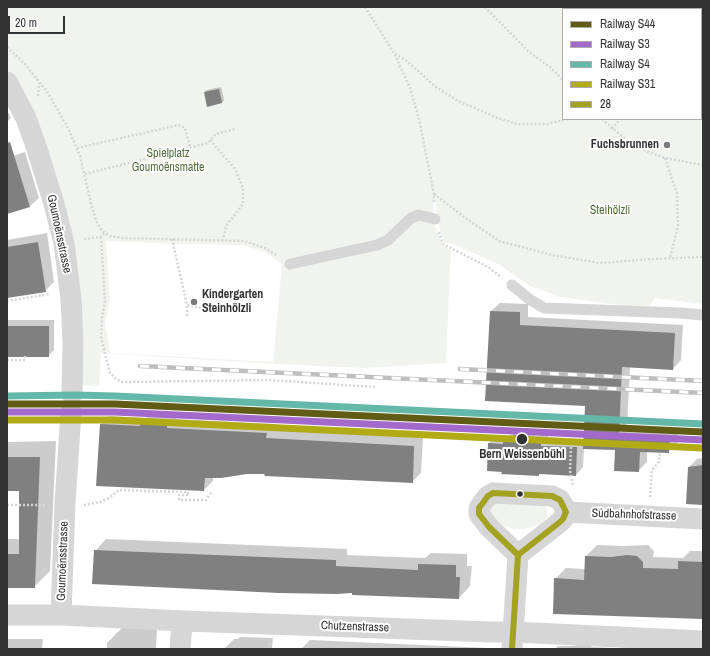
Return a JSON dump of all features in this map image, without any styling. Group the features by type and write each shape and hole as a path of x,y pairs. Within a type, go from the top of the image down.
{"street":[{"name":"Goumoënsstrasse","path":"7,82 26,118 54,204 64,243 71,299 73,344 65,505 62,614"},
{"path":"512,641 518,555 560,522 566,512 560,500 552,496 493,493 488,496 479,508 479,514 482,520 518,555"},
{"name":"Südbahnhofstrasse","path":"566,512 703,518"},
{"name":"Chutzenstrasse","path":"7,615 62,614 184,621 492,632 512,641 703,640"},
{"path":"180,649 184,621"}],"lane":[{"path":"290,264 377,245 388,240 411,218 419,215 435,219"},
{"path":"512,285 529,299 544,308 703,315"}],"path":[{"path":"365,7 394,53 410,88 419,119 434,194 435,222 443,244 488,267 512,285"},
{"path":"485,7 529,52 550,67 562,79"},
{"path":"7,47 25,64 48,93 69,130 77,148 85,174 92,208 102,231 110,236 122,238 244,241 265,248 290,264"},
{"path":"394,53 406,61 436,87 458,101 498,118 517,124 547,124 564,120"},
{"path":"603,120 629,142 648,152 665,158 703,165"},
{"path":"612,129 619,120"},
{"path":"77,148 179,125 185,128 190,148"},
{"path":"85,174 208,143 216,134 235,129"},
{"path":"210,140 235,169 243,188 243,204 226,226 223,240"},
{"path":"665,158 677,194 678,226 670,258"},
{"path":"434,194 467,219 499,240 552,255 600,263 703,257"},
{"path":"78,240 102,236 105,233"},
{"path":"102,236 105,302 102,317 101,338 110,373 116,379 123,382 269,380 375,387"},
{"path":"172,239 187,305 187,316"},
{"path":"7,301 55,294 62,300 71,299"},
{"path":"187,305 215,311"},
{"path":"7,360 25,360 25,354"},
{"path":"570,472 571,447"},
{"path":"649,516 652,470 659,462 660,454"},
{"path":"7,505 90,505 109,498 119,490 188,492 188,495 179,495 179,500 206,500 212,491"}],"green space":[{"path":"7,7 703,7 703,304 655,298 650,305 642,308 561,297 530,286 500,265 451,243 444,243 437,219 436,202 433,202 434,223 443,245 451,250 446,363 365,368 101,353 99,386 80,385 79,307 7,80","holes":["106,241 243,245 265,252 282,264 273,362 110,353 105,323 110,299"]},
{"path":"498,500 545,505 547,509 547,517 541,524 524,529 515,529 499,525 490,515 490,508"}],"building":[{"path":"219,89 222,103 207,107 204,92"},
{"path":"10,142 30,207 7,214 7,143"},
{"path":"38,242 46,292 7,298 7,247"},
{"path":"490,311 520,312 520,325 675,333 673,370 622,367 619,435 670,438 669,453 640,452 639,472 614,471 615,450 583,449 585,406 485,401"},
{"path":"7,326 49,326 49,357 7,357"},
{"path":"152,422 167,425 167,428 267,433 266,438 414,446 413,483 247,474 221,478 205,478 204,491 96,486 100,424 140,426 140,423"},
{"path":"514,435 530,436 529,443 541,443 541,446 577,447 576,476 501,474 502,472 487,471 488,443 503,444 503,441 513,442"},
{"path":"7,457 40,457 35,588 7,588 7,554 19,554 19,491 7,491"},
{"path":"703,465 703,505 686,504 688,467"},
{"path":"94,550 336,560 336,566 418,570 418,564 456,565 456,577 460,577 459,599 352,595 352,593 279,593 92,584"},
{"path":"627,555 637,556 643,562 643,568 678,569 678,561 703,562 703,619 553,614 554,578 584,580 585,556 611,557"}],"railway":[{"path":"140,366 703,393"},
{"path":"460,369 703,381"}],"rail line":[{"name":"S4","path":"7,396 115,396 703,424"},
{"name":"S44","path":"7,404 115,404 703,432"},
{"name":"S3","path":"7,412 115,412 703,440"},
{"name":"S31","path":"7,420 114,420 702,448"}],"transit line":[{"name":"28","path":"493,493 552,496 560,500 566,512 560,522 518,555 489,527 479,514 479,508 488,496 493,493"},
{"name":"28","path":"512,649 518,555"}],"place":[{"name":"Fuchsbrunnen","path":"667,145"},
{"name":"Kindergarten Steinhölzli","path":"194,302"},
{"name":"Bern Weissenbühl","path":"522,439"}],"park label":[{"name":"Spielplatz Goumoënsmatte","path":"168,161"},
{"name":"Steihölzli","path":"610,211"}]}
